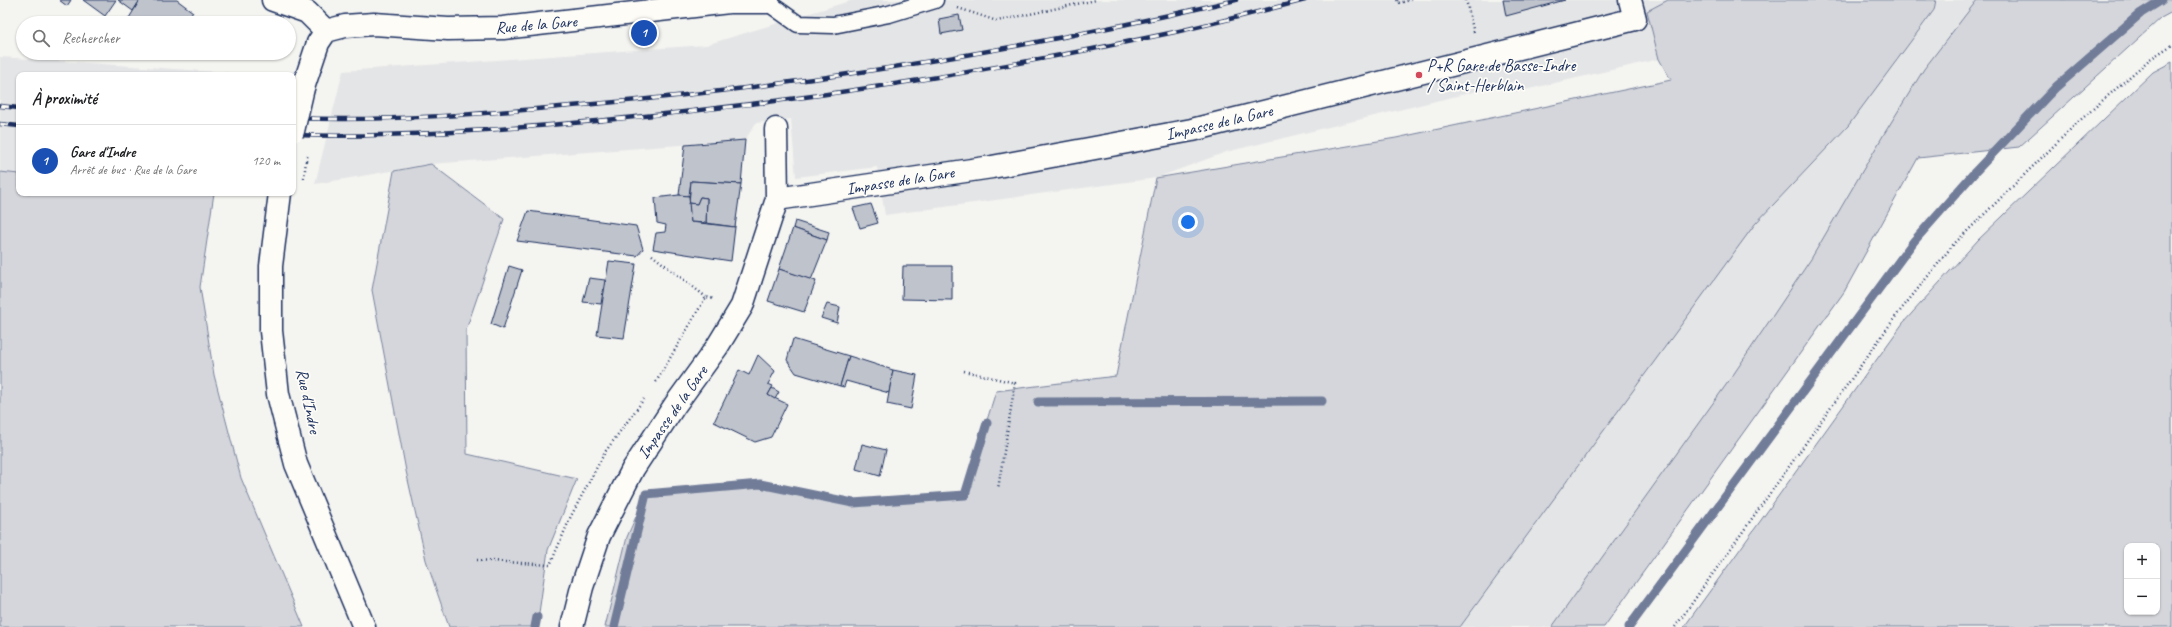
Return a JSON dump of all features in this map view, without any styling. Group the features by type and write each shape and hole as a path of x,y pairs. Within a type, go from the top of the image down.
{"street":[{"path":"273,0 307,12 326,31 318,43 303,88 296,118"},
{"name":"Impasse de la Gare","path":"777,199 992,167 1192,130 1635,19 1630,0"},
{"name":"Rue de la Gare","path":"326,31 344,26 374,24 448,29 503,28 729,2 767,1"},
{"name":"Impasse de la Gare","path":"572,627 582,587 599,536 633,469 675,405 717,347 742,306 777,199 776,129"},
{"name":"Rue d'Indre","path":"280,196 271,274 271,331 278,394 296,464 364,627"}],"lane":[{"path":"767,1 798,24 833,25 889,14 935,0"}],"path":[{"path":"957,5 958,10 997,21 1096,0"},
{"path":"1397,2 1411,0"},
{"path":"1466,0 1480,57"},
{"path":"1675,627 1896,316 1952,245 2077,123 2150,59 2172,45"},
{"path":"303,184 306,161"},
{"path":"652,255 706,297 742,306"},
{"path":"653,386 706,297"},
{"path":"964,371 1015,383 998,489"},
{"path":"477,560 550,565 570,516 605,452 644,398"}],"shaded area":[{"path":"853,0 1774,0 1745,4 1659,59 1516,92 1514,82 1226,152 1156,178 885,215 877,167 796,177 791,119 756,123 745,140 431,164 315,184 343,71 706,45"},
{"path":"1668,0 1936,0 1934,10 1848,126 1755,224 1460,627 605,627 627,537 646,494 760,484 853,503 964,495 996,391 1116,376 1156,178 1396,138 1671,80 1659,59 1647,11"},
{"path":"1936,0 1985,0 1845,292 1604,627 1401,627 1934,10"},
{"path":"1977,0 2172,0 2172,12 2161,18 2019,147 1918,158 1844,292 1604,627 1552,627 1731,378 1811,259 1924,69"},
{"path":"0,57 16,58 16,60 44,60 218,72 16,72 16,174 0,172"},
{"path":"2172,62 2172,627 1684,627 1903,323 1978,240 2153,72"},
{"path":"431,164 504,219 466,330 467,454 577,479 548,550 537,627 449,627 426,560 406,471 372,290 394,171"},
{"path":"0,172 16,174 16,196 214,196 200,287 214,375 241,478 304,627 0,627"}],"building":[{"path":"59,0 71,0 67,6"},
{"path":"83,0 116,0 105,16"},
{"path":"118,0 140,0 133,11"},
{"path":"140,0 177,0 193,12 190,16 130,16"},
{"path":"1503,0 1565,0 1506,16"},
{"path":"959,15 962,30 941,34 939,19"},
{"path":"745,140 741,184 691,181 689,196 679,195 685,145"},
{"path":"691,181 741,184 735,227 706,223 707,198 700,197 697,204 689,203"},
{"path":"679,195 689,196 691,222 735,227 731,261 653,249 656,233 665,232 666,225 657,223 655,198"},
{"path":"700,197 707,198 706,223 691,222 689,203 697,204"},
{"path":"871,204 878,223 860,228 853,208"},
{"path":"528,211 636,226 643,249 637,256 517,241"},
{"path":"795,221 829,232 827,240 793,228"},
{"path":"793,228 827,240 811,280 779,269"},
{"path":"609,261 636,264 624,338 597,335"},
{"path":"509,266 522,270 503,329 491,324"},
{"path":"903,266 952,266 952,300 902,299"},
{"path":"779,269 816,281 804,312 768,301"},
{"path":"589,278 605,280 601,304 583,302"},
{"path":"827,304 840,307 837,323 821,318"},
{"path":"793,339 849,356 840,386 796,373 787,360"},
{"path":"758,355 775,371 768,384 773,386 768,395 787,404 771,437 755,442 714,422 739,370 749,375"},
{"path":"849,356 893,370 889,393 846,381 844,387 840,386"},
{"path":"893,370 917,375 911,409 887,404"},
{"path":"772,388 779,392 775,399 768,395"},
{"path":"862,444 886,450 880,476 856,469"}],"waterway":[{"path":"1629,627 1914,241 1975,172 2056,87 2141,13 2162,0"},
{"path":"1038,402 1322,401"},
{"path":"614,627 646,494 760,484 853,503 965,495 987,423"},
{"path":"535,627 537,617"}],"railway":[{"path":"296,118 368,119 444,116 594,104 756,87 836,76 997,49 1157,18 1236,0"},
{"path":"296,135 331,136 407,134 521,127 669,114 815,96 1031,61 1103,47 1175,32 1305,0"},
{"path":"0,106 16,108"},
{"path":"0,124 16,126"}],"place":[{"name":"Gare d'Indre","path":"644,33"},
{"name":"P+R Gare de Basse-Indre / Saint-Herblain","path":"1419,75"}]}
